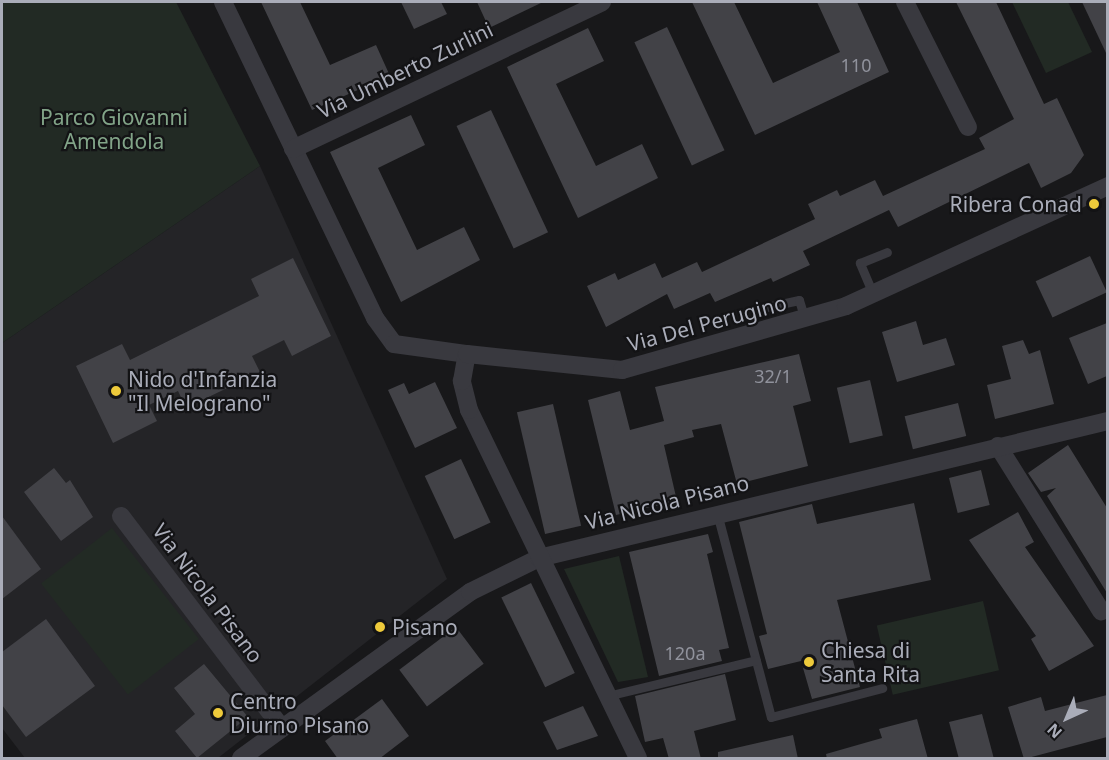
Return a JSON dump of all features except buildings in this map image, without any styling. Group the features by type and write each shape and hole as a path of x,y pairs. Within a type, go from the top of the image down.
{"street":[{"path":"223,2 375,318 394,344 467,354 462,381 469,410 638,759"},
{"name":"Via Umberto Zurlini","path":"293,149 602,2"},
{"path":"905,2 968,127"},
{"name":"Via Del Perugino","path":"467,354 622,370 805,320 873,294 1107,186"},
{"name":"Via Nicola Pisano","path":"241,759 281,727 470,592 539,558 717,513 1107,421"},
{"path":"998,446 1101,611"},
{"name":"Via Nicola Pisano","path":"121,516 281,727"}],"lane":[{"path":"873,294 860,263 887,252"},
{"path":"758,309 799,300 805,320"},
{"path":"717,513 771,717 882,688"},
{"path":"607,696 756,660"}],"shaded area":[{"path":"260,166 447,579 218,758 25,758 2,728 2,343"}],"green space":[{"name":"Parco Giovanni Amendola","path":"2,2 176,2 260,166 2,343"},
{"path":"1012,2 1068,2 1092,52 1046,73"},
{"path":"112,528 199,639 128,695 41,583"},
{"path":"619,556 648,677 618,682 564,569"},
{"path":"983,601 999,670 893,695 877,626"}],"place":[{"name":"Ribera Conad","path":"1094,204"},
{"name":"Nido d'Infanzia \"Il Melograno\"","path":"116,391"},
{"name":"Pisano","path":"380,627"},
{"name":"Chiesa di Santa Rita","path":"809,662"},
{"name":"Centro Diurno Pisano","path":"218,713"}]}
